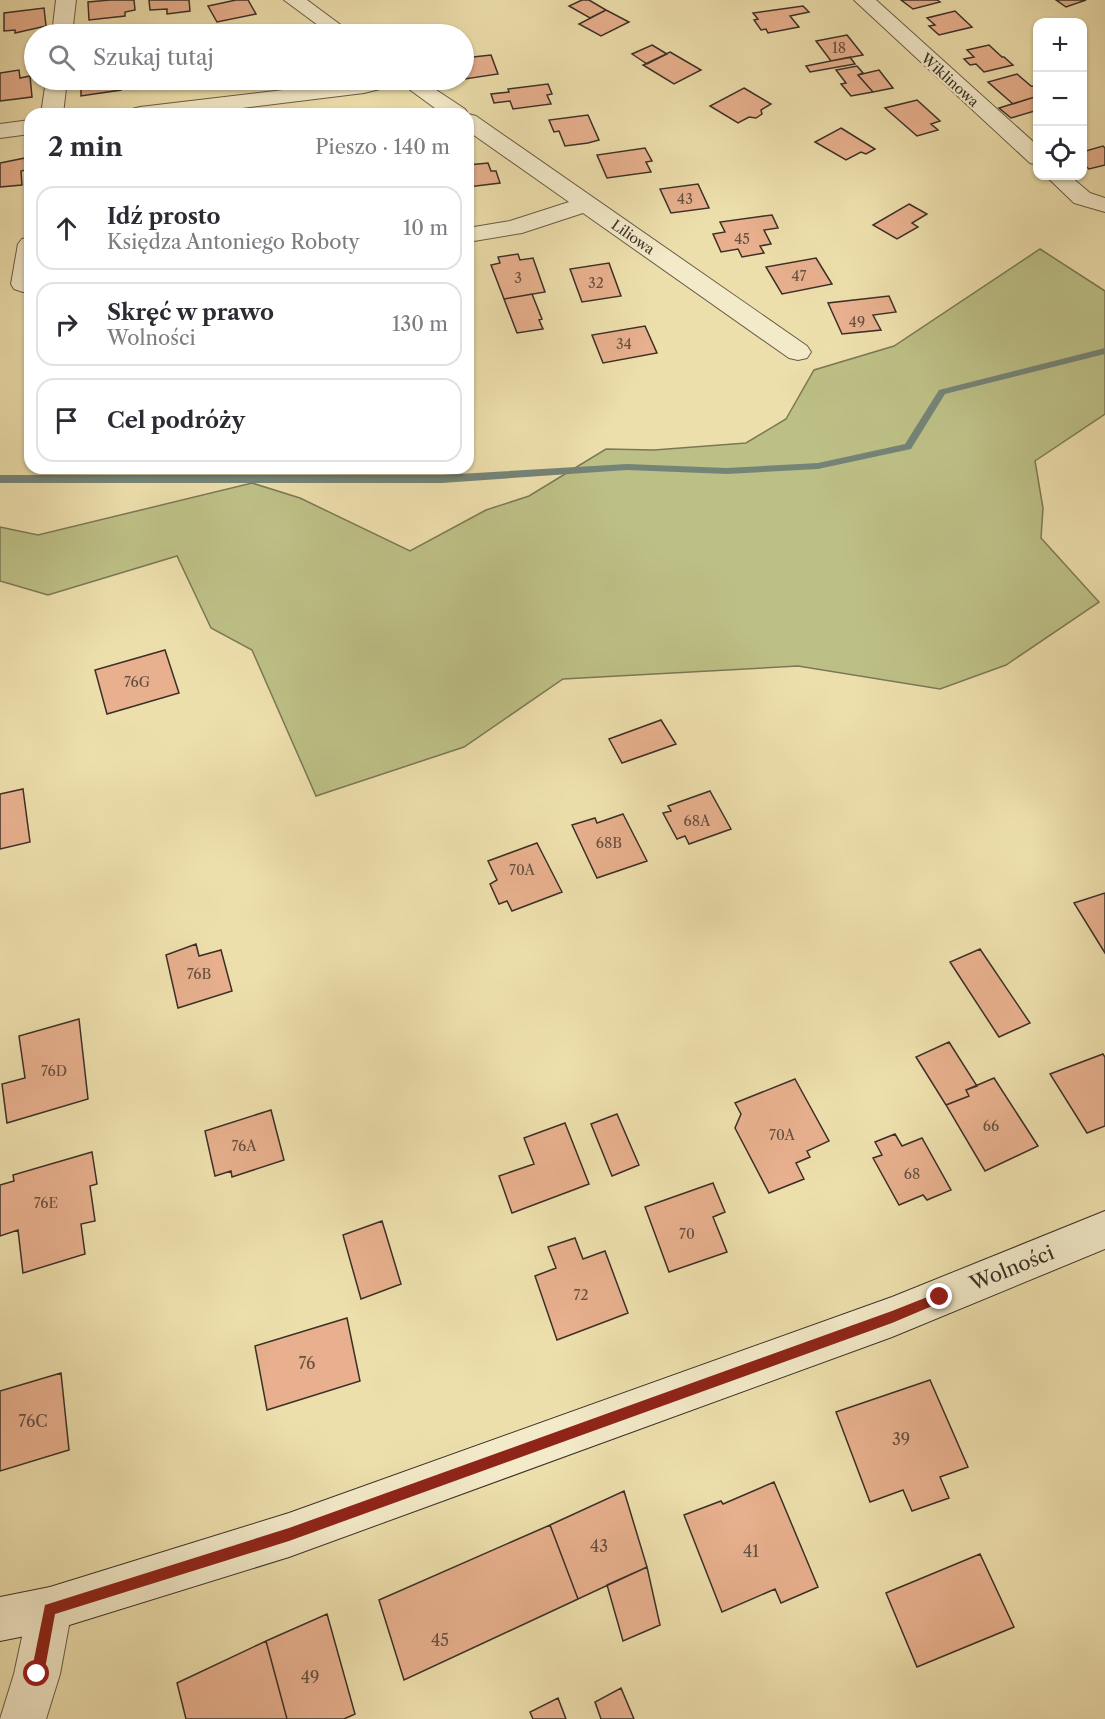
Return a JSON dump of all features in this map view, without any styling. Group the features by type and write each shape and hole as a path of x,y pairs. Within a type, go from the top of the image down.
{"street":[{"path":"63,24 66,0"},
{"path":"294,0 329,24"},
{"name":"Wiklinowa","path":"864,0 1033,153"},
{"path":"53,108 56,90"},
{"path":"190,108 339,90"},
{"path":"422,90 448,108"},
{"name":"Liliowa","path":"474,126 798,352"},
{"path":"0,131 24,128"},
{"path":"1062,180 1082,198 1105,205"},
{"path":"474,234 514,228 586,204"},
{"path":"0,271 24,285"},
{"name":"Wolności","path":"0,1619 50,1609 289,1535 892,1317 1105,1230"},
{"path":"23,1719 37,1674 50,1609"}],"green space":[{"path":"1040,249 1105,291 1105,414 1035,461 1043,508 1041,538 1099,602 1006,665 940,689 798,666 563,679 464,747 316,796 252,650 211,628 177,556 48,595 0,581 0,527 38,535 252,483 300,498 410,551 486,510 529,496 606,449 654,450 746,443 786,419 814,370 894,346"}],"building":[{"path":"134,0 135,10 125,12 125,16 89,20 88,2"},
{"path":"149,0 189,0 190,11 167,14 167,9 150,10"},
{"path":"248,0 256,14 217,22 208,6"},
{"path":"582,0 589,0 606,10 590,18 569,6"},
{"path":"901,0 937,0 940,2 913,9"},
{"path":"1056,0 1086,0 1066,7"},
{"path":"803,6 809,12 790,16 799,27 768,33 766,29 761,30 754,20 758,19 753,13"},
{"path":"44,8 46,24 24,24 24,31 15,33 15,30 4,31 4,13"},
{"path":"606,10 629,22 601,36 579,24"},
{"path":"955,11 972,27 939,35 929,26 935,25 927,18"},
{"path":"847,35 863,55 831,61 816,41"},
{"path":"652,45 667,54 647,64 632,54"},
{"path":"989,45 1013,65 984,72 976,64 970,65 964,59 974,57 967,50"},
{"path":"670,52 701,70 674,84 643,65"},
{"path":"491,55 498,74 474,78 474,57"},
{"path":"850,57 855,64 810,72 806,66"},
{"path":"857,66 863,73 858,75 873,92 851,96 841,84 846,83 836,70"},
{"path":"19,70 20,78 24,77 24,90 31,90 32,97 0,101 0,73"},
{"path":"879,70 893,88 873,92 858,75"},
{"path":"1017,74 1033,86 1033,98 1013,104 988,82"},
{"path":"548,84 552,94 547,95 551,104 513,109 510,101 494,103 491,94 509,92 508,89"},
{"path":"744,88 771,104 761,110 762,114 756,118 749,117 738,123 710,106"},
{"path":"81,90 121,90 81,96"},
{"path":"1033,98 1033,111 1011,118 999,108"},
{"path":"917,100 940,121 931,124 938,130 917,136 885,108"},
{"path":"588,115 599,140 565,146 559,131 554,132 549,120"},
{"path":"841,128 875,149 866,154 861,152 846,160 815,142"},
{"path":"1103,146 1105,165 1089,169 1087,167 1087,151"},
{"path":"645,148 652,161 646,162 651,172 607,178 597,155"},
{"path":"24,158 24,170 21,171 22,185 0,187 0,163"},
{"path":"488,163 491,171 496,171 500,183 474,186 474,164"},
{"path":"698,184 709,208 671,213 660,189"},
{"path":"909,204 927,214 912,223 918,227 897,239 873,225"},
{"path":"772,215 778,228 764,230 771,244 760,246 764,253 742,257 738,249 721,252 713,234 725,232 720,222"},
{"path":"518,254 520,260 533,258 545,292 504,299 491,265 500,263 498,257"},
{"path":"816,258 832,284 782,294 766,267"},
{"path":"609,263 621,296 582,302 570,269"},
{"path":"532,294 542,319 539,320 543,329 517,333 504,299"},
{"path":"889,296 896,312 873,315 881,330 842,334 828,303"},
{"path":"645,326 657,353 603,363 592,335"},
{"path":"165,650 179,693 107,714 95,670"},
{"path":"661,720 676,744 622,763 609,739"},
{"path":"23,789 30,842 0,849 0,794"},
{"path":"710,791 731,829 689,844 685,836 677,839 663,813 671,811 668,806"},
{"path":"623,814 647,861 597,878 572,825 595,818 597,823"},
{"path":"537,843 562,892 512,911 507,901 499,904 490,884 497,880 488,861"},
{"path":"1105,893 1105,953 1074,903"},
{"path":"196,944 199,956 221,950 232,991 178,1008 166,955"},
{"path":"980,949 1030,1023 999,1037 950,962"},
{"path":"79,1019 88,1099 7,1123 2,1084 25,1078 19,1036"},
{"path":"949,1042 977,1086 966,1090 969,1096 946,1105 916,1057"},
{"path":"1103,1054 1105,1057 1105,1126 1087,1133 1050,1074"},
{"path":"994,1078 1038,1146 985,1171 946,1105 969,1096 966,1090"},
{"path":"795,1079 829,1141 807,1151 810,1157 796,1163 804,1179 769,1193 735,1128 741,1114 735,1103"},
{"path":"271,1110 284,1160 232,1177 231,1171 215,1176 205,1131"},
{"path":"617,1114 639,1165 612,1176 591,1124"},
{"path":"565,1123 589,1184 512,1213 499,1176 534,1164 524,1138"},
{"path":"895,1134 902,1146 922,1138 951,1190 927,1200 923,1195 899,1205 873,1158 882,1155 875,1142"},
{"path":"92,1152 97,1184 90,1186 95,1221 81,1224 85,1254 23,1273 18,1230 0,1236 0,1185 14,1181 13,1175"},
{"path":"713,1183 725,1212 713,1217 727,1252 669,1272 645,1207"},
{"path":"382,1221 401,1284 361,1299 343,1235"},
{"path":"575,1238 583,1259 605,1251 628,1313 557,1340 535,1276 556,1268 548,1247"},
{"path":"347,1318 360,1381 267,1410 255,1346"},
{"path":"61,1373 69,1450 0,1471 0,1391"},
{"path":"930,1380 968,1467 940,1477 949,1498 912,1511 903,1490 870,1502 836,1412"},
{"path":"774,1482 818,1587 781,1603 775,1589 722,1612 684,1515 721,1501 723,1504"},
{"path":"624,1491 647,1567 578,1599 550,1525"},
{"path":"550,1525 578,1599 404,1680 379,1600"},
{"path":"980,1554 1014,1627 917,1667 886,1593"},
{"path":"647,1567 660,1625 623,1641 607,1585"},
{"path":"327,1614 355,1714 344,1719 287,1719 266,1641"},
{"path":"266,1641 287,1719 186,1719 177,1683"},
{"path":"621,1688 634,1719 601,1719 595,1702"},
{"path":"558,1698 566,1719 533,1719 530,1712"}],"waterway":[{"path":"0,479 442,479 627,467 727,471 818,466 908,447 942,392 1105,351"}],"route":[{"path":"37,1674 50,1609 289,1535 892,1317 940,1297"}]}
